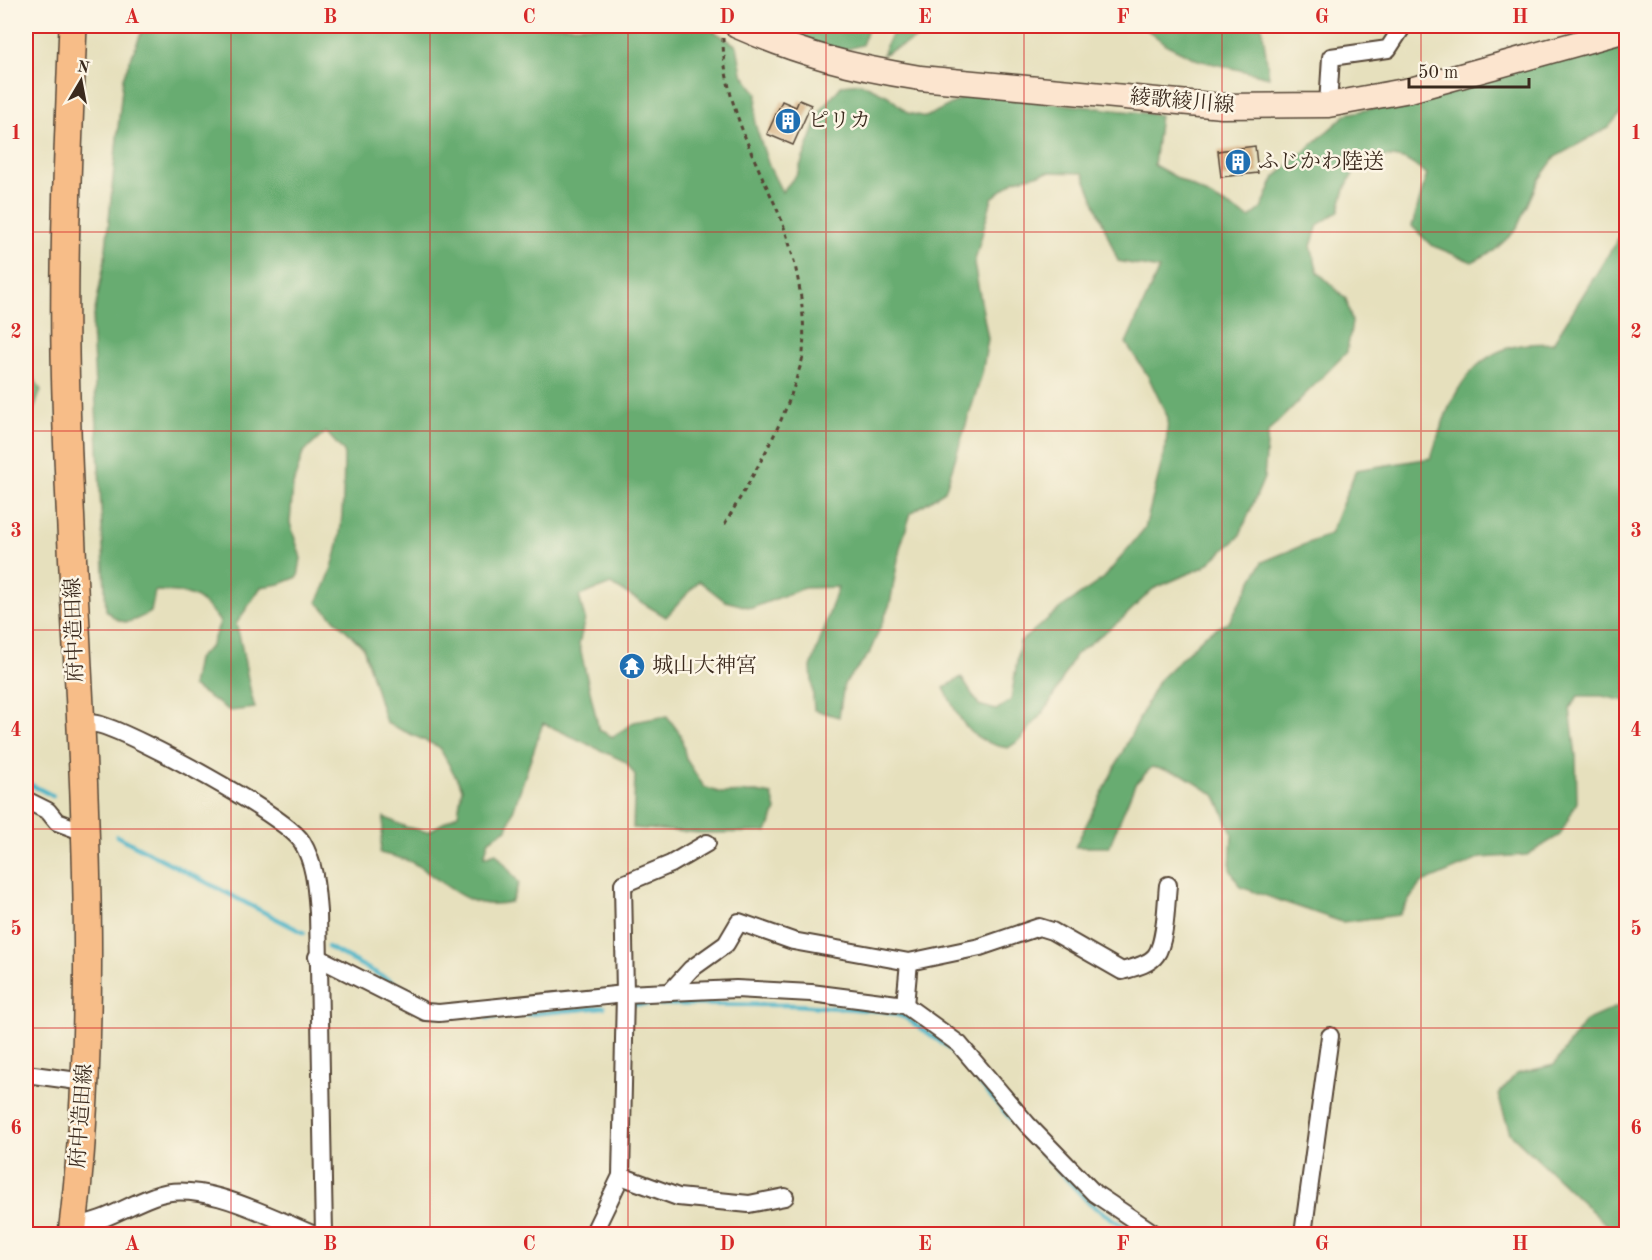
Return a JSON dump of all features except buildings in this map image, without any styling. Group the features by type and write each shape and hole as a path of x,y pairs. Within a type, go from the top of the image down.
{"main road":[{"name":"府中造田線","path":"72,1231 85,1082 89,968 64,337 73,26"},
{"name":"綾歌綾川線","path":"730,31 828,61 920,78 1221,106 1328,105 1410,90 1626,30"}],"street":[{"path":"1328,105 1331,57 1388,49 1403,26"},
{"path":"79,722 101,725 159,751 268,812 294,831 307,852 315,873 324,1234"},
{"path":"26,800 48,811 57,822 84,832"},
{"path":"593,1234 621,1176 626,994 623,884 671,864 707,843"},
{"path":"671,991 691,969 726,944 739,922 793,941 909,962 980,947 1039,927 1052,931 1122,971 1145,964 1156,955 1163,930 1168,885"},
{"path":"317,957 426,1012 439,1013 626,994 736,989 811,993 904,1005 959,1044 1027,1124 1094,1193 1155,1234"},
{"path":"904,1005 909,962"},
{"path":"1303,1234 1330,1036"},
{"path":"26,1074 85,1082"},
{"path":"621,1176 678,1197 749,1203 785,1197"},
{"path":"72,1231 98,1223 156,1195 183,1191 244,1206 312,1234"}],"path":[{"path":"723,527 763,458 790,399 803,355 802,308 784,223 733,106 723,57 730,31"}],"green space":[{"path":"144,26 706,26 737,46 742,73 757,94 755,124 769,166 782,192 797,174 822,109 842,85 861,83 888,96 908,113 926,117 971,94 1160,115 1154,165 1249,218 1261,209 1275,177 1347,114 1394,104 1626,40 1626,107 1608,128 1555,157 1538,181 1516,230 1494,251 1472,262 1431,245 1412,226 1427,174 1406,160 1388,157 1376,158 1358,168 1346,187 1339,211 1318,225 1311,246 1318,272 1346,299 1352,322 1347,352 1268,432 1264,478 1239,537 1204,567 1153,589 1122,619 1075,655 1048,706 1020,740 1008,748 994,745 974,735 961,720 944,688 961,677 979,705 996,710 1011,700 1020,642 1062,607 1104,578 1145,528 1166,446 1168,418 1148,376 1126,343 1159,269 1118,261 1083,173 1049,172 1015,180 992,198 974,264 988,339 982,374 945,491 911,513 900,548 890,604 869,654 844,684 839,717 814,710 811,667 838,587 804,588 752,608 725,601 699,581 666,617 611,584 579,596 585,619 579,644 599,730 613,737 634,722 667,716 681,735 686,759 704,787 721,793 756,792 772,795 776,810 767,832 701,833 633,828 635,775 626,762 543,723 507,829 489,840 484,857 496,853 519,883 511,902 496,904 471,900 411,862 380,853 384,817 406,827 428,832 458,814 462,788 439,747 386,723 363,647 317,602 333,565 341,529 344,452 326,432 303,453 293,485 290,523 301,558 298,577 280,584 261,587 236,624 255,708 230,711 192,686 197,659 211,646 220,622 206,605 193,596 177,592 155,591 151,612 128,622 118,620 106,610 92,326 105,259 123,78"},
{"path":"768,26 869,26 862,45 840,51"},
{"path":"904,26 943,26 882,55 891,35"},
{"path":"1142,26 1262,26 1269,77 1198,60 1167,45"},
{"path":"1626,226 1626,701 1602,696 1578,696 1570,708 1576,756 1577,802 1560,835 1527,855 1481,858 1420,884 1399,915 1342,922 1240,887 1230,869 1232,833 1216,796 1182,774 1152,767 1135,784 1109,847 1075,847 1158,681 1206,634 1229,622 1262,562 1330,534 1356,470 1431,458 1450,406 1458,389 1469,374 1497,352 1520,345 1553,343"},
{"path":"26,365 41,390 26,431"},
{"path":"1626,1004 1626,1234 1616,1234 1510,1133 1498,1095 1516,1074 1554,1065 1585,1021"}],"waterway":[{"path":"26,782 53,796"},
{"path":"117,836 304,933"},
{"path":"328,947 424,999"},
{"path":"633,1004 795,1005 885,1011 904,1017 948,1047 1024,1134 1090,1204 1136,1234"},
{"path":"487,1018 604,1007"}],"place":[{"name":"ピリカ","path":"788,121"},
{"name":"ふじかわ陸送","path":"1238,162"},
{"name":"城山大神宮","path":"632,666"}]}
